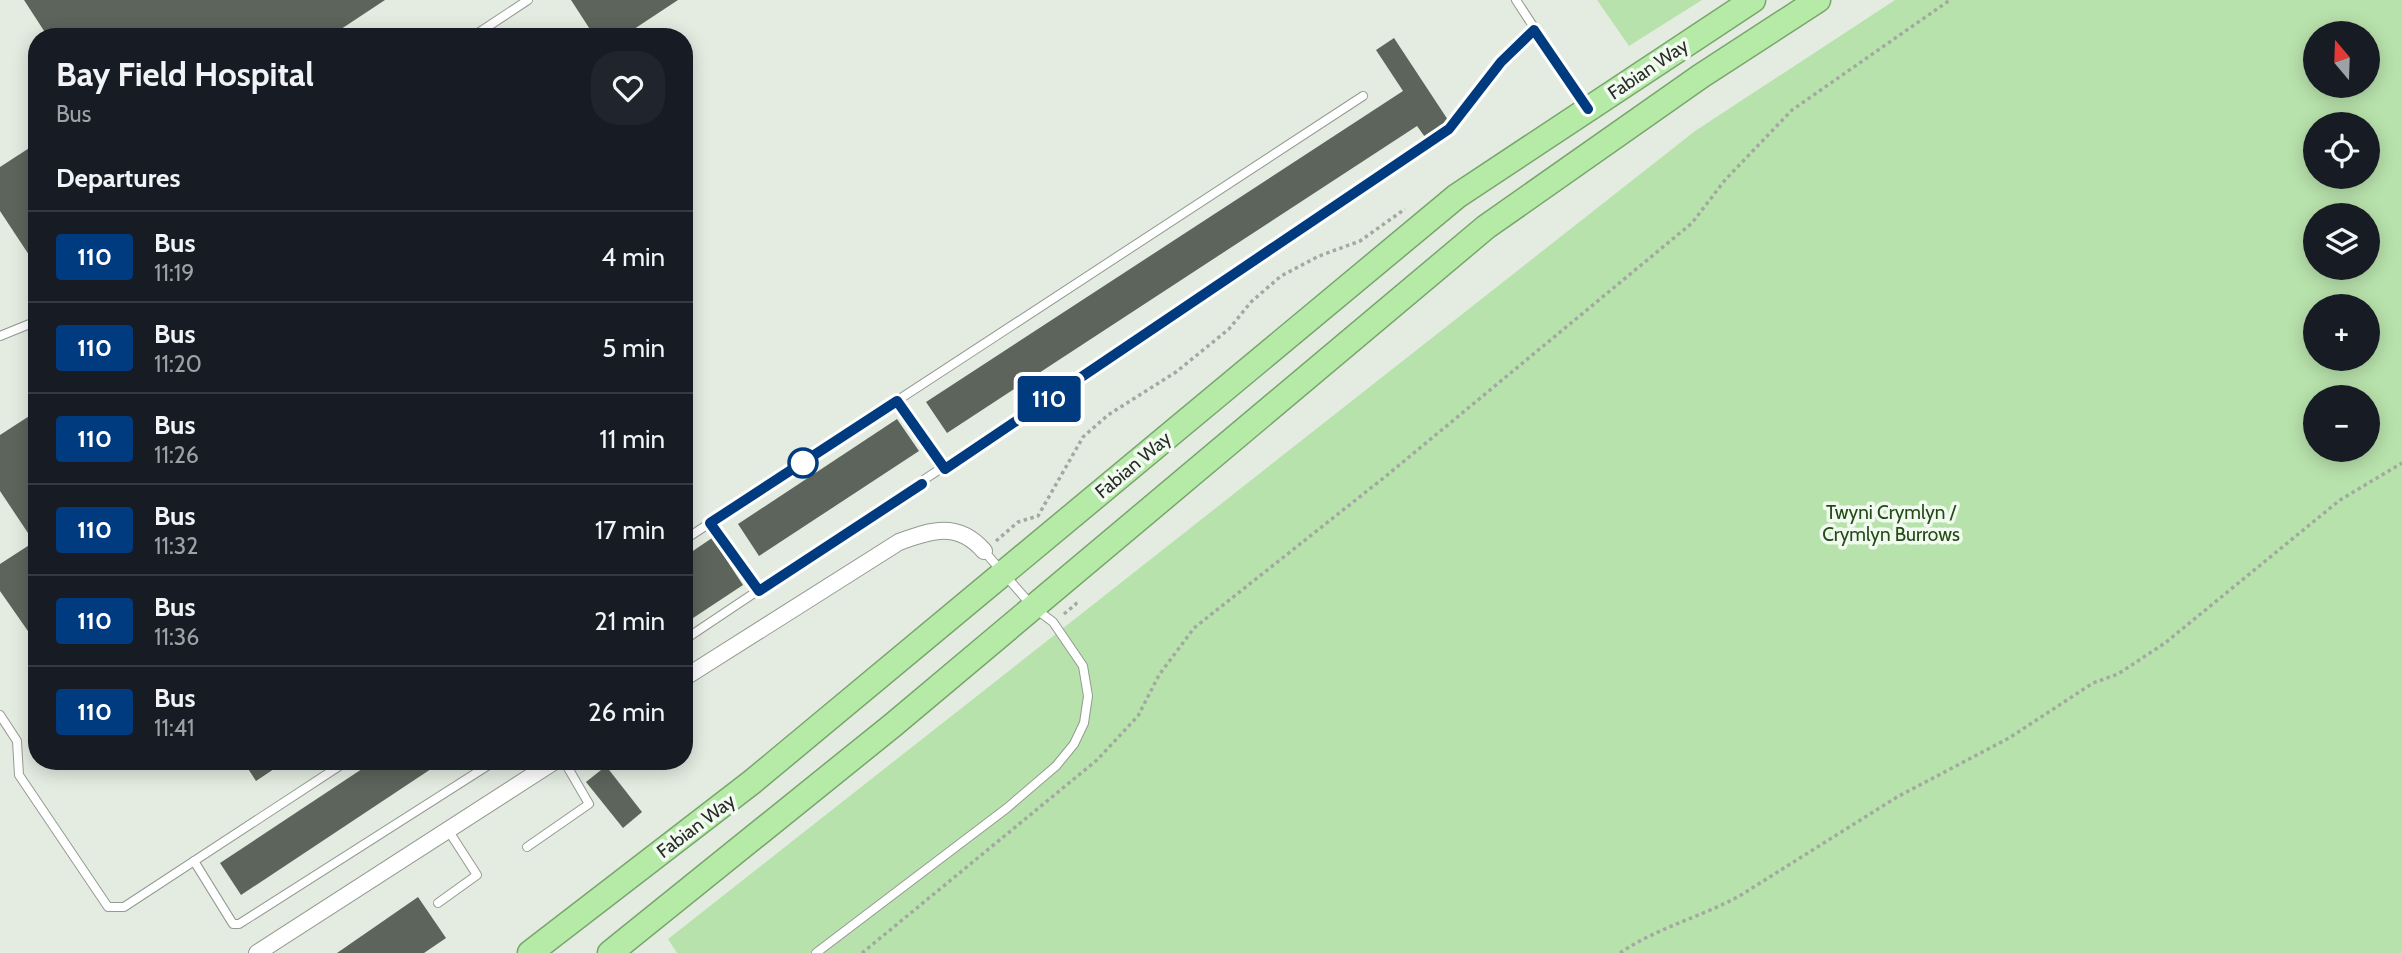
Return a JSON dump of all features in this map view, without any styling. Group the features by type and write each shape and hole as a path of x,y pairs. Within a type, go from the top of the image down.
{"highway":[{"name":"Fabian Way","path":"530,953 752,782 1457,196 1753,0"},
{"name":"Fabian Way","path":"610,953 873,742 1486,227 1701,76 1818,0"}],"street":[{"path":"693,672 898,542 929,531 951,528 976,542 984,551"},
{"path":"257,953 541,770"}],"lane":[{"path":"486,28 528,0"},
{"path":"1516,0 1588,109"},
{"path":"693,634 945,469 1449,129 1501,62 1534,30"},
{"path":"693,534 1363,96"},
{"path":"0,336 28,325"},
{"path":"897,401 945,469"},
{"path":"710,523 759,591"},
{"path":"816,953 1007,808 1056,766 1074,744 1084,723 1088,696 1083,666 1053,622 1033,607 984,551"},
{"path":"0,715 17,741 19,775 108,907 124,907 333,770"},
{"path":"194,861 233,924 239,924 481,770"},
{"path":"527,846 589,804 569,770"},
{"path":"438,903 477,875 448,830"}],"path":[{"path":"862,953 1097,760 1138,716 1159,675 1195,628 1386,476 1692,223 1725,180 1792,110 1950,0"},
{"path":"984,551 1018,522 1038,516 1083,437 1108,415 1176,372 1229,329 1251,303 1281,276 1320,256 1360,241 1413,203"},
{"path":"1620,953 1674,923 1733,900 1897,797 2009,738 2093,683 2118,674 2165,643 2340,500 2402,463"}],"green space":[{"path":"1597,0 1702,0 1629,46"},
{"name":"Twyni Crymlyn / Crymlyn Burrows","path":"1895,0 2402,0 2402,953 677,953 668,939 1695,131"}],"building":[{"path":"24,0 385,0 343,28 42,28"},
{"path":"571,0 678,0 636,28 589,28"},
{"path":"1394,38 1448,120 1444,124 1425,137 1417,126 947,433 926,402 1403,91 1376,50"},
{"path":"28,149 28,253 0,211 0,167"},
{"path":"28,417 28,533 0,491 0,435"},
{"path":"897,419 919,451 759,556 738,524"},
{"path":"712,538 743,585 693,618 693,551"},
{"path":"28,546 28,631 0,591 0,564"},
{"path":"249,770 272,770 256,781"},
{"path":"360,770 429,770 241,895 220,863"},
{"path":"601,770 609,770 642,812 623,828 586,782"},
{"path":"418,897 446,938 424,953 337,953"}],"bus line":[{"name":"110","path":"922,484 759,591 710,523 897,401 945,469 1449,129 1501,62 1534,30 1588,109"}]}
